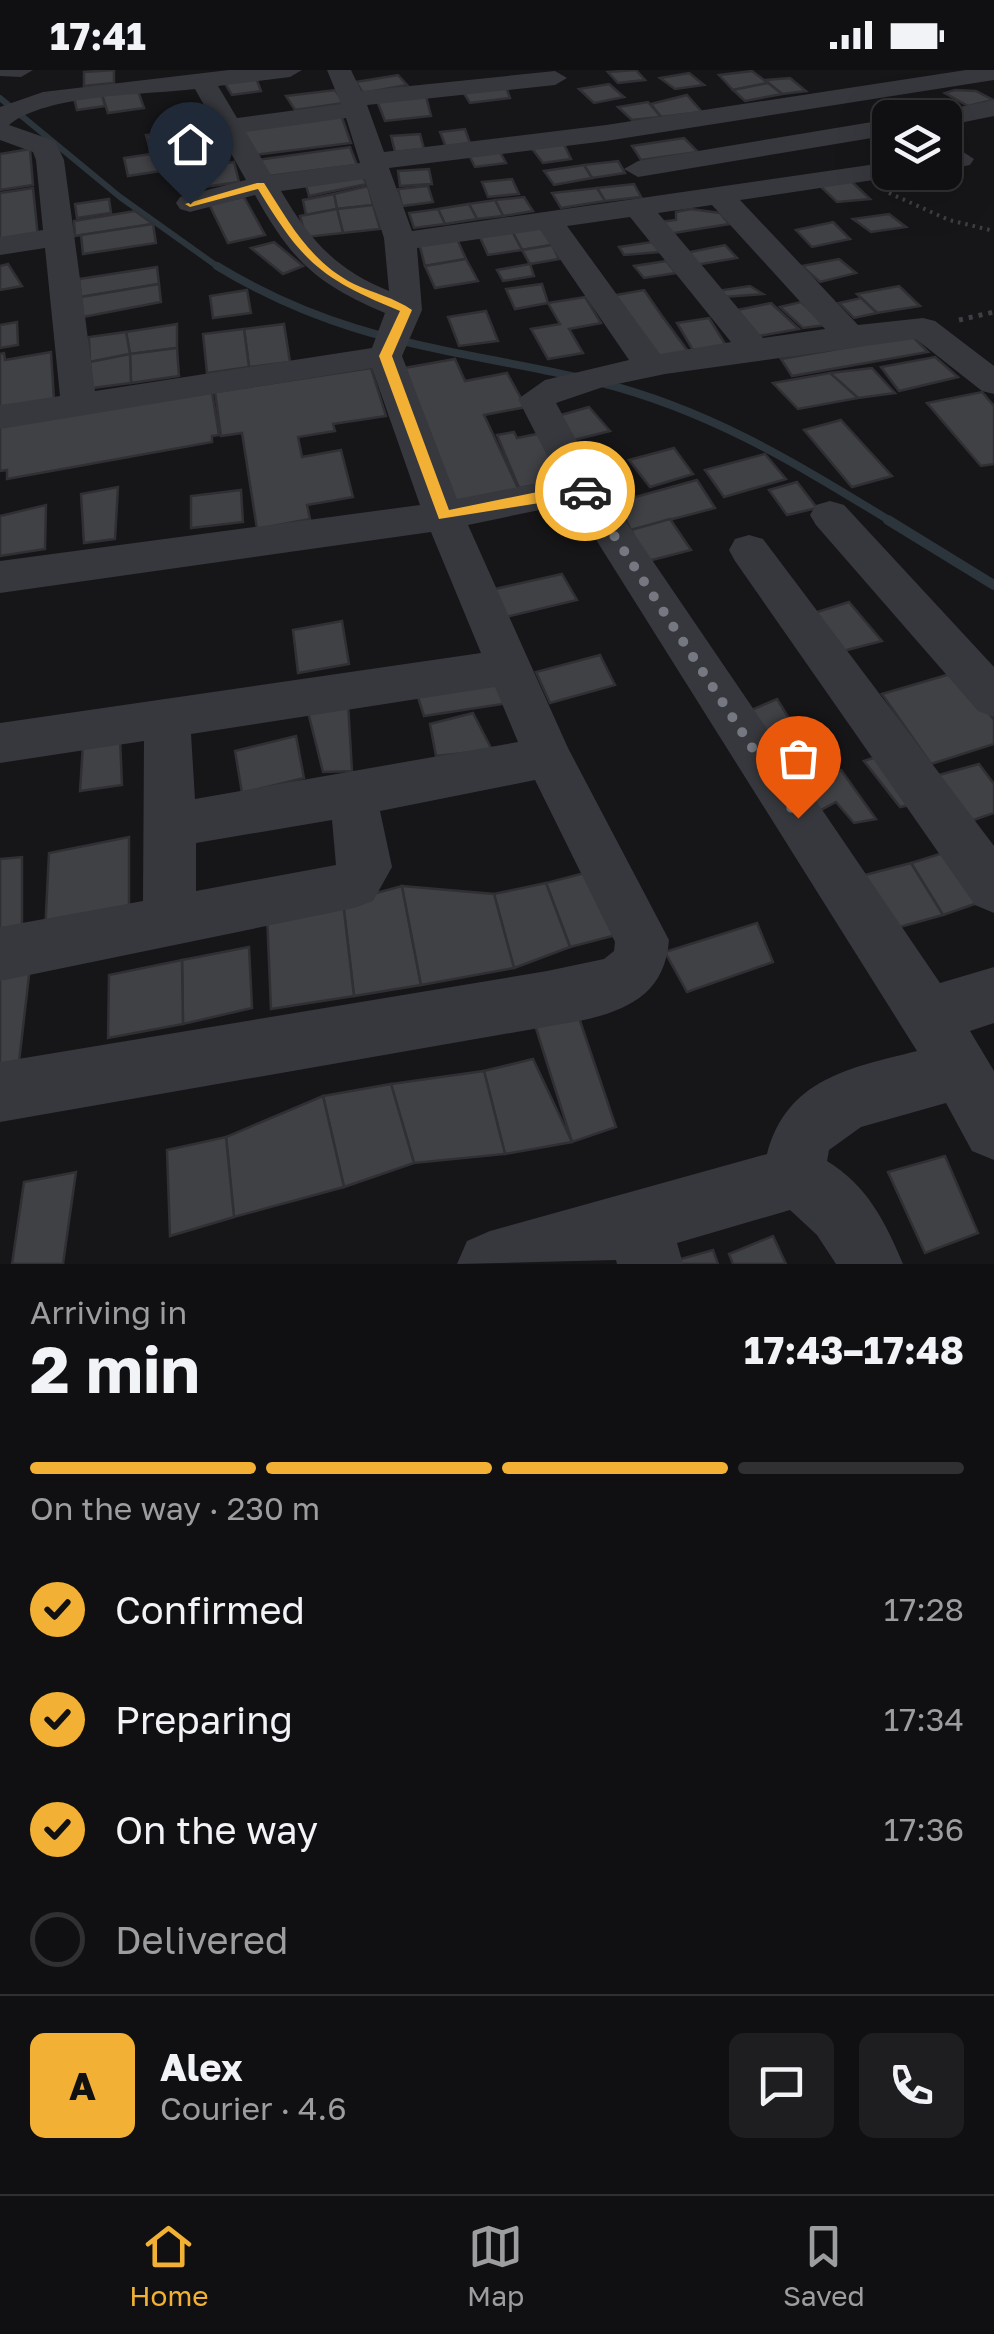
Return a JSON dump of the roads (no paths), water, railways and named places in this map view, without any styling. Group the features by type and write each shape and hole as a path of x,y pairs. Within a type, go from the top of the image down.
{"street":[{"path":"6,70 21,70"},
{"path":"9,117 120,80 203,82 290,70"},
{"path":"0,1092 547,999 634,974 643,960 642,940 548,757 444,516 395,336 403,241 355,104 339,70"},
{"path":"190,204 260,185 375,166 994,73"},
{"path":"203,82 296,243 318,266 347,285 395,336"},
{"path":"228,126 454,89 563,87 638,170 654,208 756,351"},
{"path":"454,89 484,149"},
{"path":"872,92 882,100"},
{"path":"962,114 994,108"},
{"path":"9,117 45,147 60,237 79,404"},
{"path":"638,170 872,130"},
{"path":"403,241 654,208 872,173"},
{"path":"722,198 849,334"},
{"path":"549,222 652,368"},
{"path":"0,246 60,237"},
{"path":"994,383 923,328 849,334 589,380 541,393 536,407 582,488 928,1015 994,1129"},
{"path":"0,417 79,404 395,336"},
{"path":"0,577 444,516 582,488"},
{"path":"830,516 994,698"},
{"path":"749,550 994,888"},
{"path":"0,743 166,715 508,667"},
{"path":"166,715 172,825 169,920"},
{"path":"172,825 352,796 548,757"},
{"path":"0,954 354,884 366,868 352,796"},
{"path":"928,1015 994,995"},
{"path":"792,1178 805,1132 818,1118 848,1102 958,1070"},
{"path":"490,1264 645,1243 792,1178 815,1187 838,1207 870,1264"}],"waterway":[{"path":"0,98 120,197 221,269"},
{"path":"217,266 262,291 349,326 576,377"},
{"path":"598,382 678,407 751,440 892,522"},
{"path":"888,520 994,585"}]}
